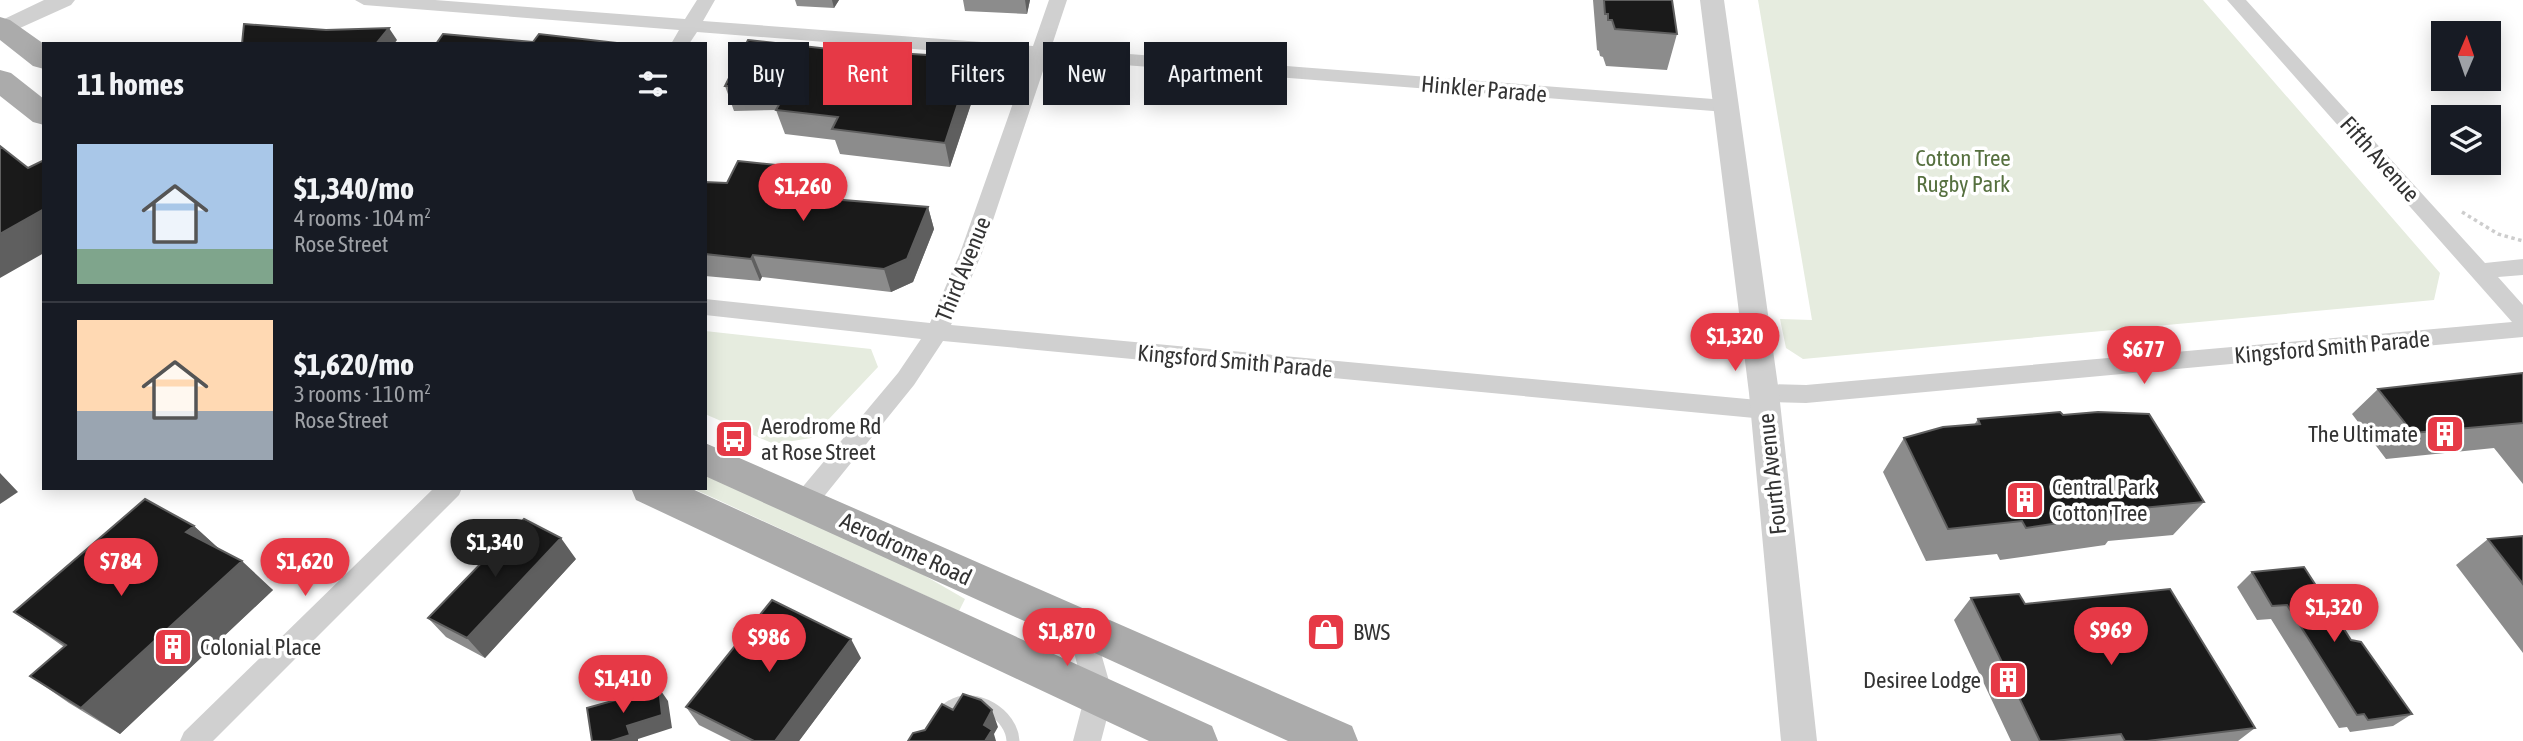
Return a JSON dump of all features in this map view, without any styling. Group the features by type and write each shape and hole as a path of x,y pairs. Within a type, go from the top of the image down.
{"main road":[{"path":"1,28 42,59"},
{"path":"0,80 42,113"},
{"name":"Aerodrome Road","path":"707,460 1336,741"},
{"path":"654,490 1196,741"}],"street":[{"path":"1,28 63,0"},
{"name":"Hinkler Parade","path":"364,0 1726,106"},
{"path":"681,42 706,0"},
{"name":"Third Avenue","path":"804,503 906,379 937,332 971,253 1058,0"},
{"name":"Fourth Avenue","path":"1712,0 1764,401 1799,741"},
{"name":"Fifth Avenue","path":"2236,0 2523,319"},
{"path":"2481,271 2523,268"},
{"name":"Kingsford Smith Parade","path":"707,307 937,332 1764,401 1806,394 2523,329"},
{"path":"194,741 448,490"},
{"path":"1081,629 1099,695 1087,741"}],"lane":[{"path":"925,741 946,711 955,704 962,703 975,703 1002,716 1009,722 1013,741"}],"green space":[{"name":"Cotton Tree Rugby Park","path":"1758,0 2203,0 2440,273 2434,300 1803,359 1786,348 1780,319 1812,320"},
{"path":"707,331 871,349 878,367 811,438 774,444 707,415"},
{"path":"707,470 875,547 965,599 959,611 696,490 707,490"}],"building":[{"path":"1604,0 1672,0 1677,34 1615,29 1612,20 1608,20 1608,14 1605,14"},
{"path":"244,24 326,30 389,28 378,42 242,42"},
{"path":"443,34 533,42 437,42"},
{"path":"539,34 608,42 533,42"},
{"path":"809,47 823,48 823,105 912,105 912,54 926,55 926,105 958,105 945,143 832,129 838,117 776,110 779,105 809,105"},
{"path":"0,146 28,168 42,161 42,210 0,234"},
{"path":"738,161 796,167 782,195 928,207 907,259 884,269 753,255 751,259 707,254 707,182 727,183"},
{"path":"2523,373 2523,423 2413,433 2378,389"},
{"path":"2060,412 2063,415 2098,412 2149,414 2204,502 2131,509 2133,512 2026,528 2022,521 1948,529 1904,438 1943,427 1980,424 1978,419"},
{"path":"145,499 194,526 186,532 242,561 81,708 30,676 66,645 14,612"},
{"path":"524,519 561,538 467,638 428,618"},
{"path":"2523,536 2523,584 2488,539"},
{"path":"2304,567 2351,640 2361,642 2412,714 2368,720 2364,714 2357,715 2287,605 2272,606 2252,572"},
{"path":"2170,589 2255,728 2147,741 2125,741 2121,734 2040,741 1971,598 2019,594 2025,604"},
{"path":"772,600 851,639 775,741 754,741 686,707"},
{"path":"659,688 662,715 627,726 630,735 611,741 592,741 587,708"},
{"path":"963,694 981,700 992,710 984,725 992,730 985,741 908,741 913,733 925,730 942,704 953,710"}],"place":[{"name":"The Ultimate","path":"2445,434"},
{"name":"Aerodrome Rd at Rose Street","path":"734,439"},
{"name":"Central Park Cotton Tree","path":"2025,500"},
{"name":"BWS","path":"1326,632"},
{"name":"Colonial Place","path":"173,647"},
{"name":"Desiree Lodge","path":"2008,680"}]}
